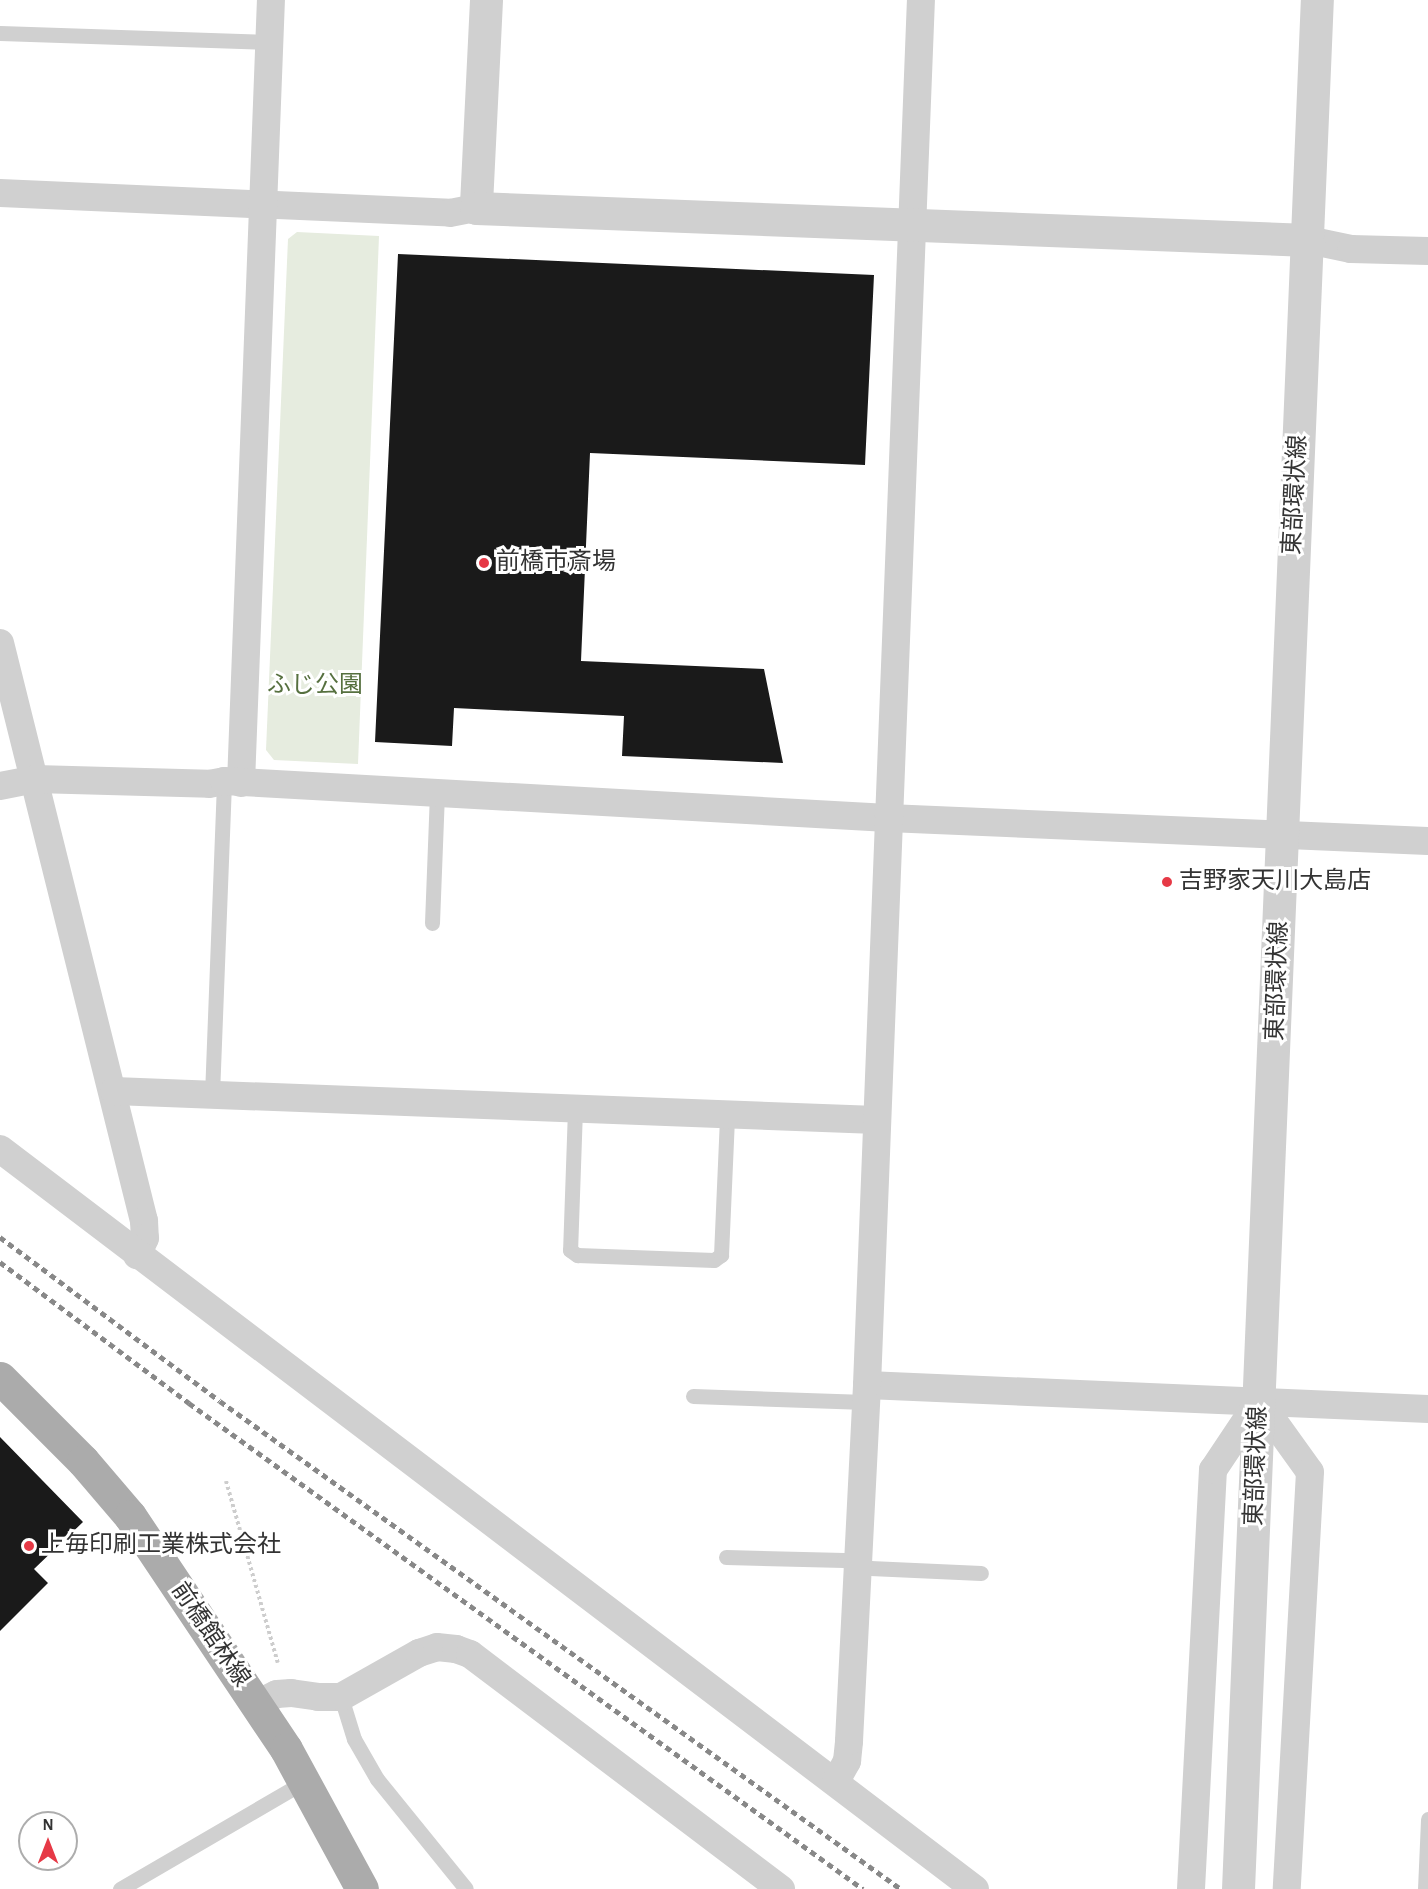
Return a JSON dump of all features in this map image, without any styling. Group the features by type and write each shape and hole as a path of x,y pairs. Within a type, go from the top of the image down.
{"main road":[{"name":"前橋館林線","path":"0,1378 66,1444 130,1516 257,1704 304,1782 362,1889"}],"street":[{"path":"233,782 263,205 271,0"},
{"path":"476,208 486,0"},
{"path":"836,1781 847,1761 867,1394 921,0"},
{"name":"東部環状線","path":"1238,1889 1284,835 1317,0"},
{"path":"0,193 450,213 476,208 1308,240 1352,249 1428,251"},
{"path":"0,643 114,1091 144,1221 145,1238 137,1255"},
{"path":"0,786 35,779 209,784 233,782 437,791 888,818 1428,841"},
{"path":"114,1091 876,1120"},
{"path":"0,1149 137,1255 836,1781 975,1889"},
{"path":"867,1394 1260,1401 1428,1408"},
{"path":"1191,1889 1213,1470 1260,1401"},
{"path":"1260,1401 1310,1472 1287,1889"},
{"path":"257,1704 277,1694 291,1692 318,1697 341,1697 419,1653 437,1647 456,1648 470,1654 781,1889"}],"lane":[{"path":"0,33 270,42"},
{"path":"212,1095 233,782"},
{"path":"432,923 437,791"},
{"path":"575,1109 570,1250 577,1255 714,1260 721,1255 727,1116"},
{"path":"693,1396 867,1394"},
{"path":"726,1557 844,1560 856,1565 981,1573"},
{"path":"341,1697 354,1739 377,1779 466,1889"},
{"path":"120,1889 304,1782"},
{"path":"1425,1889 1428,1819"}],"path":[{"path":"225,1481 279,1666"}],"green space":[{"name":"ふじ公園","path":"297,232 379,236 358,764 274,760 266,750 288,239"}],"building":[{"name":"前橋市斎場","path":"398,254 874,275 865,465 590,453 581,661 764,669 783,763 622,756 624,716 454,708 452,746 375,742"},
{"name":"上毎印刷工業株式会社","path":"0,1437 83,1522 34,1569 48,1583 0,1631"}],"railway":[{"path":"0,1237 220,1401 901,1889"},
{"path":"0,1262 189,1403 863,1889"}],"place":[{"name":"前橋市斎場","path":"484,563"},
{"name":"吉野家天川大島店","path":"1167,882"},
{"name":"上毎印刷工業株式会社","path":"29,1546"}]}
